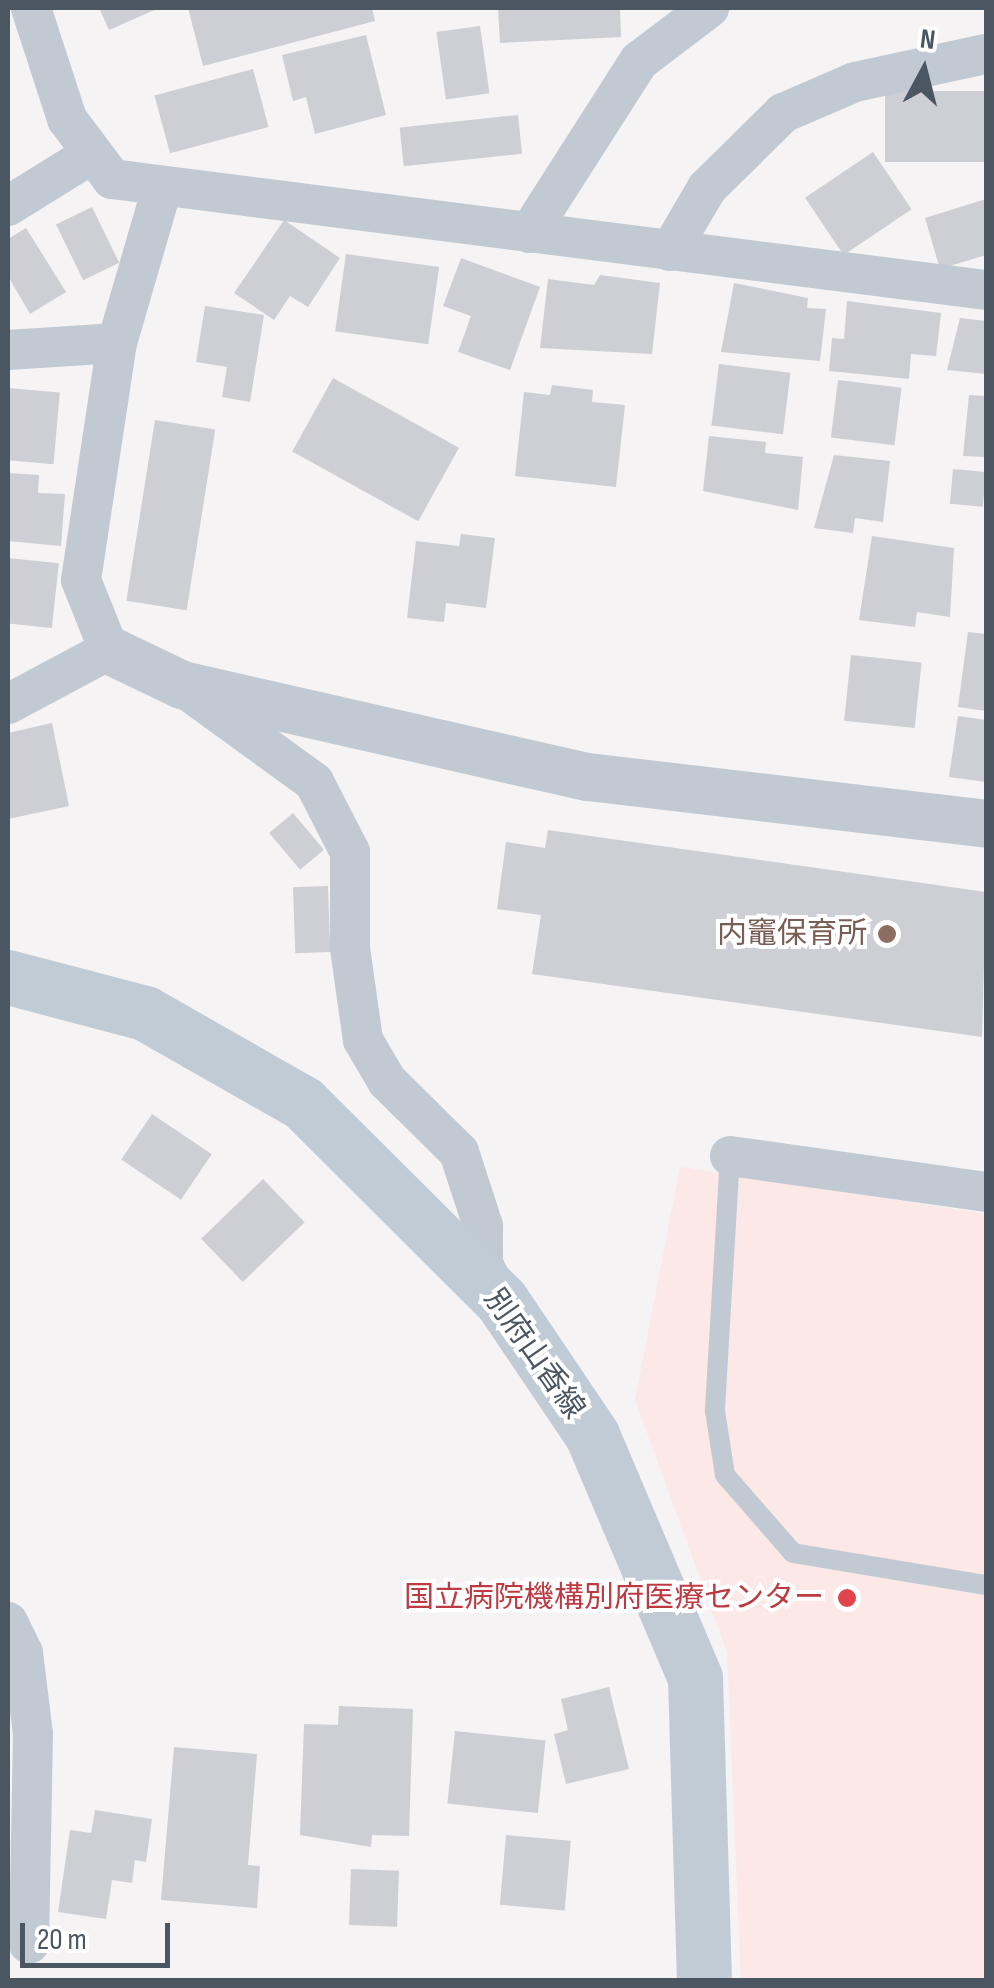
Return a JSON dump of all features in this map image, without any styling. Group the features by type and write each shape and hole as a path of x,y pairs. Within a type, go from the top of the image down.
{"main road":[{"name":"別府山香線","path":"8,977 146,1012 302,1102 501,1300 592,1435 695,1678 704,1980"}],"street":[{"path":"31,8 67,119 112,179 986,290"},
{"path":"529,233 640,62 709,8"},
{"path":"670,251 707,188 783,113 854,82 986,54"},
{"path":"8,206 92,154"},
{"path":"162,188 117,343 81,580 110,650 182,686 314,782 350,852 350,948 363,1040 387,1081 459,1152 483,1226 482,1264 501,1300"},
{"path":"8,350 117,343"},
{"path":"8,704 110,650"},
{"path":"182,686 588,776 986,824"},
{"path":"730,1156 985,1184"},
{"path":"8,1622 23,1653 33,1734 29,1944"}],"lane":[{"path":"730,1156 716,1411 725,1475 793,1553 986,1584"}],"shaded area":[{"name":"国立病院機構別府医療センター","path":"680,1167 986,1214 986,1980 741,1980 727,1652 635,1400"}],"building":[{"path":"99,8 159,8 109,30"},
{"path":"188,8 372,8 375,21 203,66"},
{"path":"498,8 620,8 621,37 500,43"},
{"path":"480,26 489,93 446,99 436,32"},
{"path":"366,35 386,115 315,134 306,97 293,101 282,55"},
{"path":"253,69 269,127 170,153 154,95"},
{"path":"885,91 986,91 986,162 885,162"},
{"path":"518,115 522,154 404,166 400,127"},
{"path":"873,152 912,209 844,255 805,198"},
{"path":"986,199 986,255 940,269 925,218"},
{"path":"92,207 119,263 83,280 56,225"},
{"path":"284,220 340,258 308,307 290,296 274,320 234,293"},
{"path":"26,228 66,292 30,314 8,276 8,239"},
{"path":"346,254 439,267 428,344 335,331"},
{"path":"461,258 540,287 510,370 458,352 471,316 443,306"},
{"path":"600,275 660,283 652,354 540,348 548,279 594,285"},
{"path":"734,283 808,298 807,308 826,309 820,361 721,352"},
{"path":"847,301 941,313 936,356 911,354 909,379 829,371 832,338 844,339"},
{"path":"205,306 264,315 250,402 222,397 227,367 196,362"},
{"path":"960,318 986,321 986,374 947,370"},
{"path":"719,364 790,373 783,434 711,426"},
{"path":"333,378 459,448 418,521 292,451"},
{"path":"838,380 902,388 894,445 831,438"},
{"path":"552,385 593,390 592,402 625,405 616,487 515,476 524,392 550,395"},
{"path":"8,388 60,393 54,464 8,460"},
{"path":"969,395 986,396 986,457 963,456"},
{"path":"155,420 215,430 187,610 126,601"},
{"path":"709,436 766,442 765,453 803,457 798,510 703,491"},
{"path":"834,455 890,461 883,522 855,518 853,533 814,528"},
{"path":"953,469 986,472 983,507 950,504"},
{"path":"8,473 39,475 38,493 65,494 61,546 8,541"},
{"path":"461,534 495,538 486,608 446,603 444,622 407,618 416,541 459,546"},
{"path":"872,536 954,548 950,617 917,612 915,627 859,620"},
{"path":"8,558 59,563 52,628 8,623"},
{"path":"968,632 986,634 986,711 958,707"},
{"path":"851,655 922,662 915,728 844,721"},
{"path":"958,716 986,720 986,782 949,777"},
{"path":"52,723 69,806 8,819 8,733"},
{"path":"293,813 324,850 300,870 269,833"},
{"path":"548,830 986,892 982,1037 532,974 541,915 497,909 506,842 545,848"},
{"path":"328,886 330,952 295,953 293,887"},
{"path":"152,1114 212,1154 181,1200 121,1160"},
{"path":"263,1179 305,1222 243,1282 201,1239"},
{"path":"609,1687 629,1769 566,1784 554,1734 568,1730 561,1699"},
{"path":"339,1706 413,1709 409,1836 372,1835 371,1847 300,1835 304,1724 338,1725"},
{"path":"455,1731 546,1741 538,1813 447,1804"},
{"path":"174,1747 257,1754 248,1865 260,1866 257,1908 161,1900"},
{"path":"95,1810 152,1819 146,1862 135,1860 132,1883 112,1880 106,1919 58,1912 70,1830 91,1833"},
{"path":"506,1835 571,1841 565,1910 500,1905"},
{"path":"351,1869 399,1871 397,1927 349,1925"}],"place":[{"name":"内竈保育所","path":"887,934"},
{"name":"国立病院機構別府医療センター","path":"847,1598"}]}
